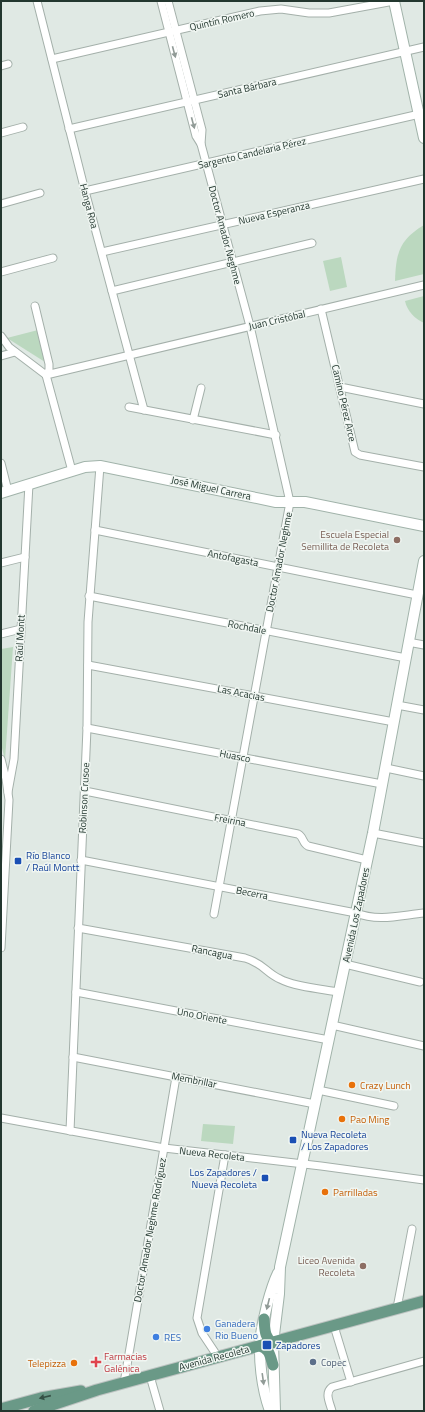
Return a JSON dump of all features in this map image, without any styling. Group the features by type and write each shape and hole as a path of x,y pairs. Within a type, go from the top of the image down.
{"main road":[{"path":"394,1 421,114 424,138"},
{"name":"José Miguel Carrera","path":"5,492 72,471 100,466 276,502 305,502 424,526"},
{"name":"Avenida Los Zapadores","path":"275,1411 273,1343 280,1267 373,833 398,705 417,595 422,579 424,561"},
{"name":"Avenida Los Zapadores","path":"270,1411 266,1397 260,1358 260,1346 264,1320 273,1282 280,1267"},
{"name":"Avenida Recoleta","path":"34,1411 97,1390 424,1301"},
{"path":"264,1320 267,1339 273,1343"},
{"path":"260,1346 267,1349 273,1365"},
{"name":"Avenida Recoleta","path":"1,1409 52,1395 75,1391 97,1390"}],"street":[{"name":"Hanga Roa","path":"37,1 69,129 144,410"},
{"name":"Doctor Amador Neghme","path":"161,1 172,32 190,101 202,130 201,144 250,326 290,502 214,914"},
{"name":"Doctor Amador Neghme","path":"168,1 172,32"},
{"name":"Quintín Romero","path":"52,60 271,10 329,13 394,1"},
{"name":"Santa Bárbara","path":"69,129 424,47"},
{"name":"Sargento Candelaria Pérez","path":"86,192 421,114"},
{"path":"1,133 23,127"},
{"name":"Nueva Esperanza","path":"102,252 424,179"},
{"path":"1,204 40,194"},
{"path":"112,291 312,243"},
{"path":"1,272 53,258"},
{"name":"Juan Cristóbal","path":"46,375 424,285"},
{"path":"35,306 49,364 49,370 46,375"},
{"name":"Camino Pérez Arce","path":"321,309 356,453 424,467"},
{"path":"1,336 9,347 46,375 72,471"},
{"path":"1,356 15,352"},
{"path":"340,387 424,404"},
{"path":"193,420 200,388"},
{"path":"129,407 276,435"},
{"path":"1,463 5,492"},
{"name":"Robinson Crusoe","path":"70,1131 88,728 89,596 100,466"},
{"name":"Raúl Montt","path":"8,792 14,759 29,484"},
{"name":"Antofagasta","path":"95,530 417,595"},
{"path":"1,563 25,557"},
{"name":"Rochdale","path":"89,596 406,658"},
{"path":"1,634 21,629"},
{"path":"408,642 424,645"},
{"name":"Las Acacias","path":"88,665 394,722"},
{"path":"398,705 424,710"},
{"name":"Huasco","path":"88,728 382,784"},
{"name":"Raúl Montt","path":"1,948 9,810 8,792 2,762"},
{"path":"386,768 424,776"},
{"name":"Freirina","path":"85,791 298,834 302,836 304,843 308,846 367,860"},
{"path":"373,833 424,843"},
{"name":"Becerra","path":"81,860 356,913 367,917 375,918 424,912"},
{"name":"Rancagua","path":"78,928 251,960 282,980 339,992"},
{"path":"345,964 420,982"},
{"name":"Uno Oriente","path":"76,992 329,1040"},
{"path":"332,1025 424,1046"},
{"name":"Membrillar","path":"73,1057 315,1104"},
{"name":"Doctor Amador Neghme Rodríguez","path":"124,1383 176,1077"},
{"path":"318,1090 394,1106"},
{"name":"Nueva Recoleta","path":"1,1118 164,1148 424,1178"},
{"path":"218,1357 202,1333 197,1315 225,1155"},
{"path":"397,1308 412,1229"},
{"path":"334,1326 351,1382"},
{"path":"332,1411 328,1394 332,1387 424,1361"},
{"path":"150,1376 160,1411"}],"green space":[{"path":"424,225 424,274 395,281 396,263 400,248 409,236"},
{"path":"341,257 347,287 330,291 323,261"},
{"path":"424,296 424,323 412,314 405,301"},
{"path":"38,330 45,362 7,338"},
{"path":"13,647 5,760 1,744 1,649"},
{"path":"203,1124 235,1126 233,1144 201,1141"}],"place":[{"name":"Escuela Especial Semillita de Recoleta","path":"397,540"},
{"name":"Río Blanco / Raúl Montt","path":"18,861"},
{"name":"Crazy Lunch","path":"352,1085"},
{"name":"Pao Ming","path":"342,1119"},
{"name":"Nueva Recoleta / Los Zapadores","path":"293,1140"},
{"name":"Los Zapadores / Nueva Recoleta","path":"265,1178"},
{"name":"Parrilladas","path":"325,1192"},
{"name":"Liceo Avenida Recoleta","path":"363,1266"},
{"name":"Ganadera Rio Bueno","path":"207,1329"},
{"name":"RES","path":"156,1337"},
{"name":"Zapadores","path":"267,1345"},
{"name":"Farmacias Galénica","path":"96,1362"},
{"name":"Copec","path":"313,1362"},
{"name":"Telepizza","path":"74,1363"}]}
